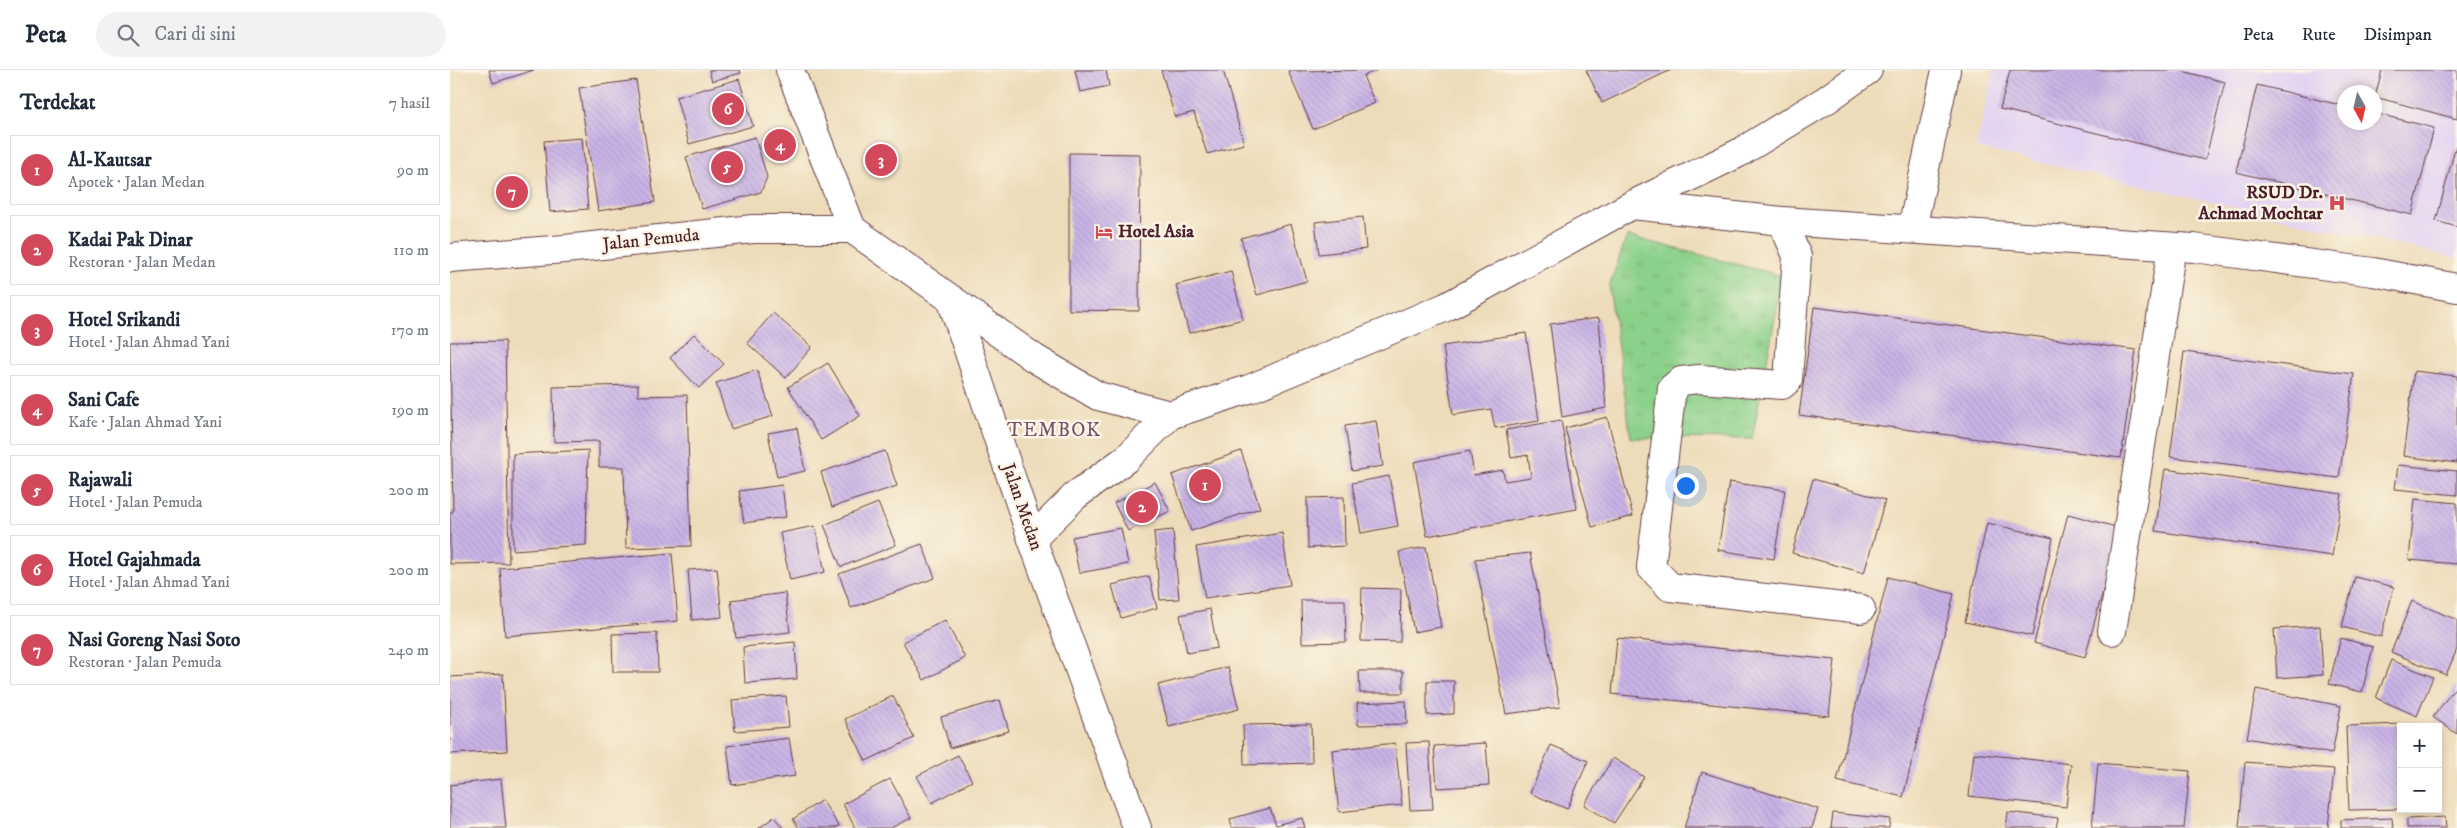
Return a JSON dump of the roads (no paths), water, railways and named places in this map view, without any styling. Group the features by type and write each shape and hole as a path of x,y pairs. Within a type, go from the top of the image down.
{"main road":[{"path":"790,70 852,229 952,298 1034,358 1098,396 1170,415"},
{"path":"1032,539 1075,496 1126,460 1170,415 1249,389 1446,307 1632,205 1739,153 1826,100 1868,70"},
{"path":"1912,229 1946,70"},
{"path":"1632,205 1782,221 2172,247 2373,272 2457,288"},
{"path":"1782,221 1796,256 1788,380 1782,384 1699,379 1680,381 1672,388 1651,566 1670,588 1861,609"},
{"name":"Jalan Pemuda","path":"450,258 565,249 753,229 852,229"},
{"path":"2112,631 2172,247"},
{"name":"Jalan Medan","path":"952,298 1032,539 1137,828"}],"place":[{"name":"Hotel Gajahmada","path":"728,109"},
{"name":"Sani Cafe","path":"780,145"},
{"name":"Hotel Srikandi","path":"881,160"},
{"name":"Rajawali","path":"727,167"},
{"name":"Nasi Goreng Nasi Soto","path":"512,192"},
{"name":"RSUD Dr. Achmad Mochtar","path":"2337,203"},
{"name":"Hotel Asia","path":"1104,232"},
{"name":"Al-Kautsar","path":"1205,485"},
{"name":"Kadai Pak Dinar","path":"1142,507"}],"district":[{"name":"TEMBOK","path":"1054,430"}]}
